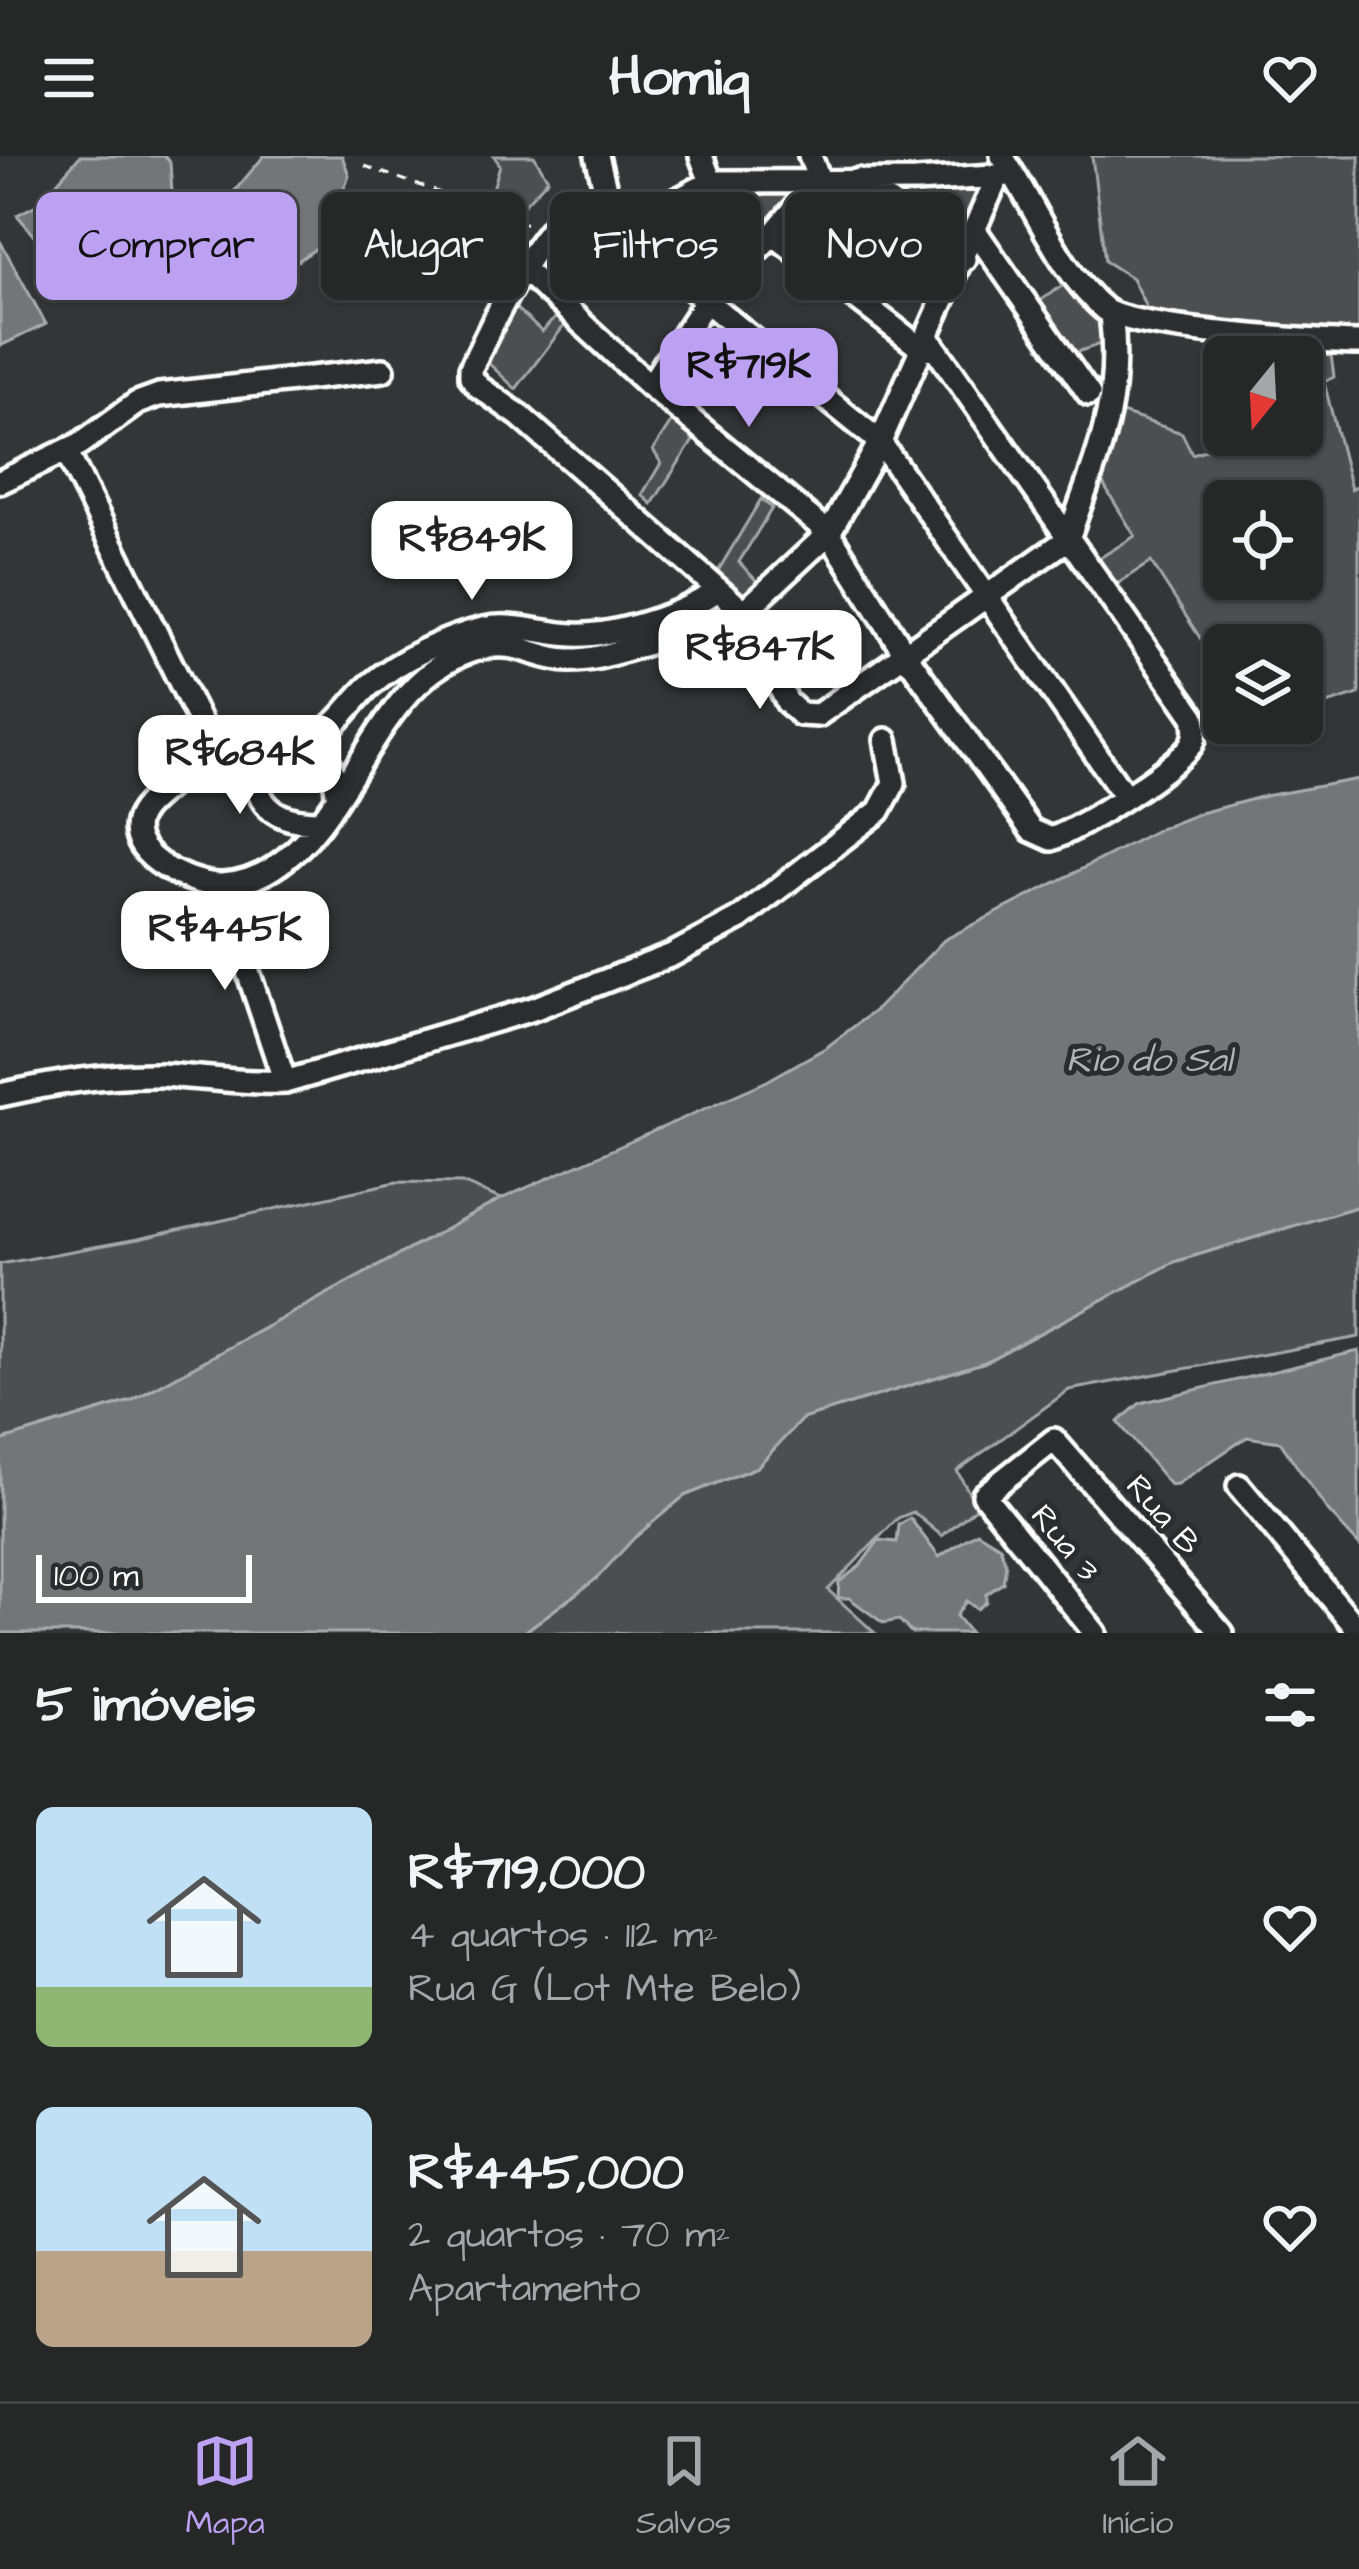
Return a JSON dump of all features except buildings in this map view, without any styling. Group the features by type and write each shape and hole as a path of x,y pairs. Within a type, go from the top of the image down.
{"street":[{"path":"597,156 606,192"},
{"path":"701,156 711,182"},
{"path":"810,156 819,180"},
{"path":"692,192 711,182 858,180 1005,169"},
{"path":"964,259 1005,169"},
{"path":"507,300 472,365 471,377 744,612 787,702 800,714 818,715 1068,539 1112,414 1116,366 1111,314 1073,273 1005,169"},
{"path":"650,386 706,301 819,180"},
{"path":"858,180 874,192"},
{"path":"526,265 549,232"},
{"path":"976,232 1089,394"},
{"path":"526,272 650,386 829,533 904,652 1031,830 1049,839 1064,834 1184,753 1196,734 1188,706 926,344 773,234"},
{"path":"744,612 829,533 880,442 946,300"},
{"path":"706,301 880,442 1125,796"},
{"path":"1111,314 1258,337 1359,343"},
{"path":"0,482 66,451 137,403 159,395 383,370"},
{"path":"66,451 199,720 207,749"},
{"path":"337,794 328,753 373,682 459,635 490,627 576,636 692,609 718,590"},
{"path":"692,609 706,636"},
{"path":"362,760 302,743 290,748 227,743 207,749 146,808 137,821 137,838 146,854 191,878 219,885 272,869 319,822 417,685 447,661 481,648 514,644 568,660 670,639 706,636 732,645 754,638"},
{"path":"0,1095 92,1077 161,1075 252,1084 284,1082 533,1009 672,955 740,919 879,811 894,784 886,740"},
{"path":"268,747 257,768 257,792 270,809 292,822 319,822"},
{"path":"219,885 284,1082"},
{"name":"Rua B","path":"983,1496 1054,1440 1210,1629"},
{"path":"1239,1486 1359,1631"},
{"name":"Rua 3","path":"983,1496 1095,1633"}],"path":[{"path":"365,166 549,232"}],"shaded area":[{"path":"494,156 534,156 548,179 526,202 526,192 492,192 500,165"},
{"path":"1092,156 1359,156 1359,333 1280,330 1149,313 1132,278 1105,261"},
{"path":"974,184 985,193 964,238 964,192 883,192 878,188"},
{"path":"806,185 799,192 785,192 785,206 761,229 761,192 701,191"},
{"path":"1065,284 1102,321 1106,342 1072,354 1035,304"},
{"path":"509,302 542,332 560,312 570,318 516,389 484,359"},
{"path":"1323,354 1331,355 1334,377 1324,382 1351,489 1359,485 1359,694 1323,705 1323,624 1203,624 1203,642 1151,562 1114,586 1095,561 1135,536 1100,479 1119,412 1182,433 1192,454 1323,456"},
{"path":"675,416 696,436 652,504 642,495 661,463 653,450"},
{"path":"761,499 772,508 739,562 765,590 750,601 718,571"},
{"path":"396,1182 462,1183 501,1199 131,1401 0,1441 0,1264"},
{"path":"1359,1206 1359,1337 1069,1390 957,1471 977,1507 942,1536 913,1512 898,1518 828,1590 875,1633 523,1633 596,1579 634,1538 684,1496 757,1467 802,1419 985,1362 1174,1262"}],"water":[{"path":"80,156 165,156 170,162 172,192 48,192"},
{"path":"264,156 342,156 349,175 343,192 321,192 321,245 297,261 297,192 234,192"},
{"path":"36,205 36,237 17,215"},
{"path":"0,241 46,324 0,346"},
{"name":"Rio do Sal","path":"1359,779 1359,1206 1174,1262 985,1362 802,1419 757,1467 684,1496 634,1538 596,1579 523,1633 0,1633 0,1441 131,1401 501,1199 767,1081 827,1047 878,1008 944,940 1159,829 1265,796"},
{"path":"1359,1351 1359,1545 1328,1511 1280,1442 1247,1437 1170,1485 1118,1422 1140,1403"},
{"path":"910,1518 939,1557 977,1532 1000,1546 1006,1565 1003,1583 986,1594 986,1602 977,1609 966,1601 956,1616 970,1633 912,1633 899,1620 883,1623 849,1598 838,1598 839,1582 860,1566 879,1540 897,1542 899,1525"}]}
